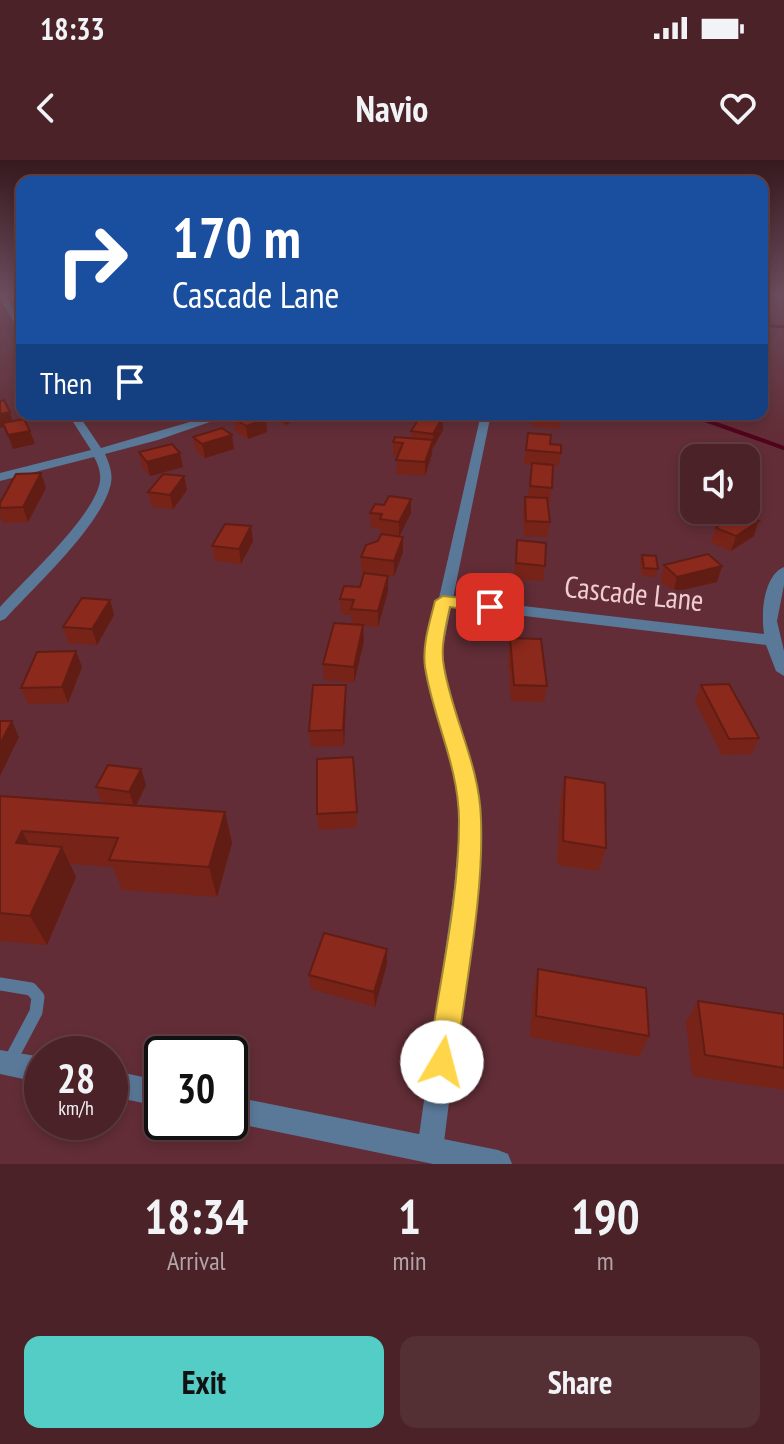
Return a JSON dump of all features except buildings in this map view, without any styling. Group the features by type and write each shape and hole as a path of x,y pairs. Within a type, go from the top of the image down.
{"street":[{"path":"0,616 82,524 96,506 107,481 97,452 77,420"},
{"path":"0,477 207,420"},
{"path":"430,1150 465,888 470,820 466,774 434,665 435,638 485,420"},
{"path":"784,571 773,591 770,609 770,640 784,671"},
{"name":"Cascade Lane","path":"443,601 770,640"},
{"path":"4,1063 24,1067"},
{"path":"248,1113 498,1164"}],"lane":[{"path":"0,984 31,989 38,997 36,1012 4,1063"}],"waterway":[{"path":"705,420 784,448"}],"route":[{"path":"442,1062 465,888 470,820 466,774 434,665 435,638 443,601 490,607"}]}
